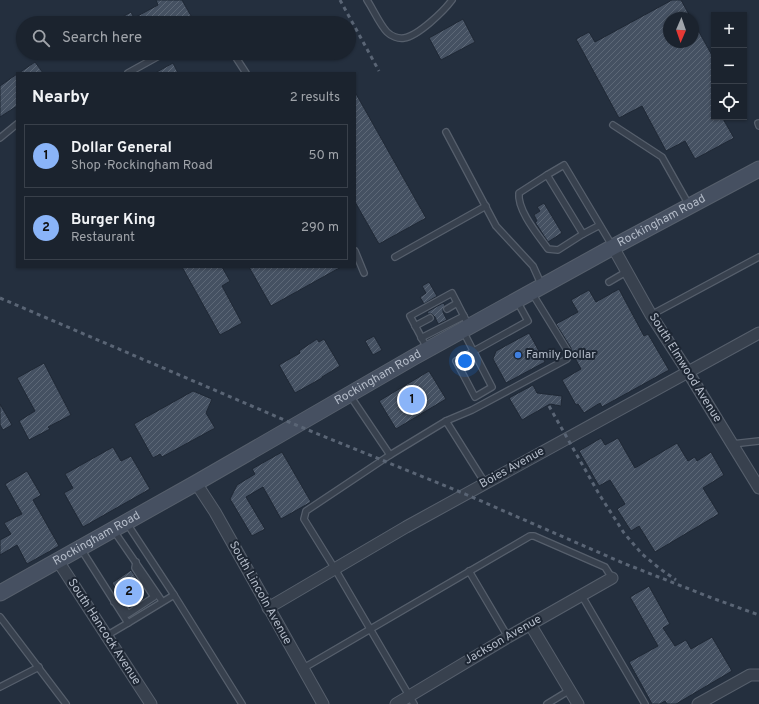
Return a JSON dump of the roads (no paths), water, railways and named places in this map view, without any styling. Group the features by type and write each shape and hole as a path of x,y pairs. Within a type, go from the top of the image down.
{"street":[{"name":"Rockingham Road","path":"0,593 196,483 349,394 424,344 517,300 759,169"},
{"name":"South Elmwood Avenue","path":"613,247 651,315 688,372 759,488"},
{"name":"Boies Avenue","path":"268,608 406,527 759,333"},
{"name":"South Lincoln Avenue","path":"196,483 215,512 323,704"},
{"name":"South Hancock Avenue","path":"58,561 151,704"},
{"name":"Jackson Avenue","path":"396,704 412,700 508,637 612,578"},
{"path":"530,624 578,704"},
{"path":"698,704 750,675 759,675"}],"lane":[{"path":"367,0 386,31 394,37 404,38 418,32 445,9 452,0"},
{"path":"130,72 151,60"},
{"path":"238,60 245,72"},
{"path":"0,138 16,125"},
{"path":"613,125 662,157 690,207"},
{"path":"412,700 304,519 306,511 390,455 446,421 472,410 567,359 567,350 537,289 532,266 496,226 446,132"},
{"path":"600,225 558,250 548,249 533,228 518,201 519,193 564,165 600,225 613,247"},
{"path":"547,175 583,234"},
{"path":"395,258 486,206"},
{"path":"356,253 364,273"},
{"path":"651,315 759,257"},
{"path":"609,282 626,272"},
{"path":"424,344 410,316 452,293 465,324 473,352 492,387 475,397 456,361 473,352 528,321 517,300"},
{"path":"446,309 457,303"},
{"path":"415,326 430,318"},
{"path":"349,394 390,455"},
{"path":"446,421 485,483"},
{"path":"732,444 759,441"},
{"path":"126,522 174,595 242,704"},
{"path":"113,530 162,601"},
{"path":"302,669 530,536 534,536 605,567 612,578"},
{"path":"80,548 128,623"},
{"path":"114,602 121,603 128,614 154,597 135,568 136,562"},
{"path":"469,571 508,637"},
{"path":"106,636 174,595"},
{"path":"582,596 645,704"},
{"path":"0,617 66,704"},
{"path":"0,687 39,668"},
{"path":"547,704 570,690"}],"railway":[{"path":"340,0 349,16"},
{"path":"356,29 379,71"},
{"path":"0,298 296,425 465,494 623,563 759,615"},
{"path":"549,406 599,494 624,533 642,554 676,580"}],"place":[{"name":"Family Dollar","path":"518,355"},
{"name":"Dollar General","path":"412,400"},
{"name":"Burger King","path":"129,592"}]}
